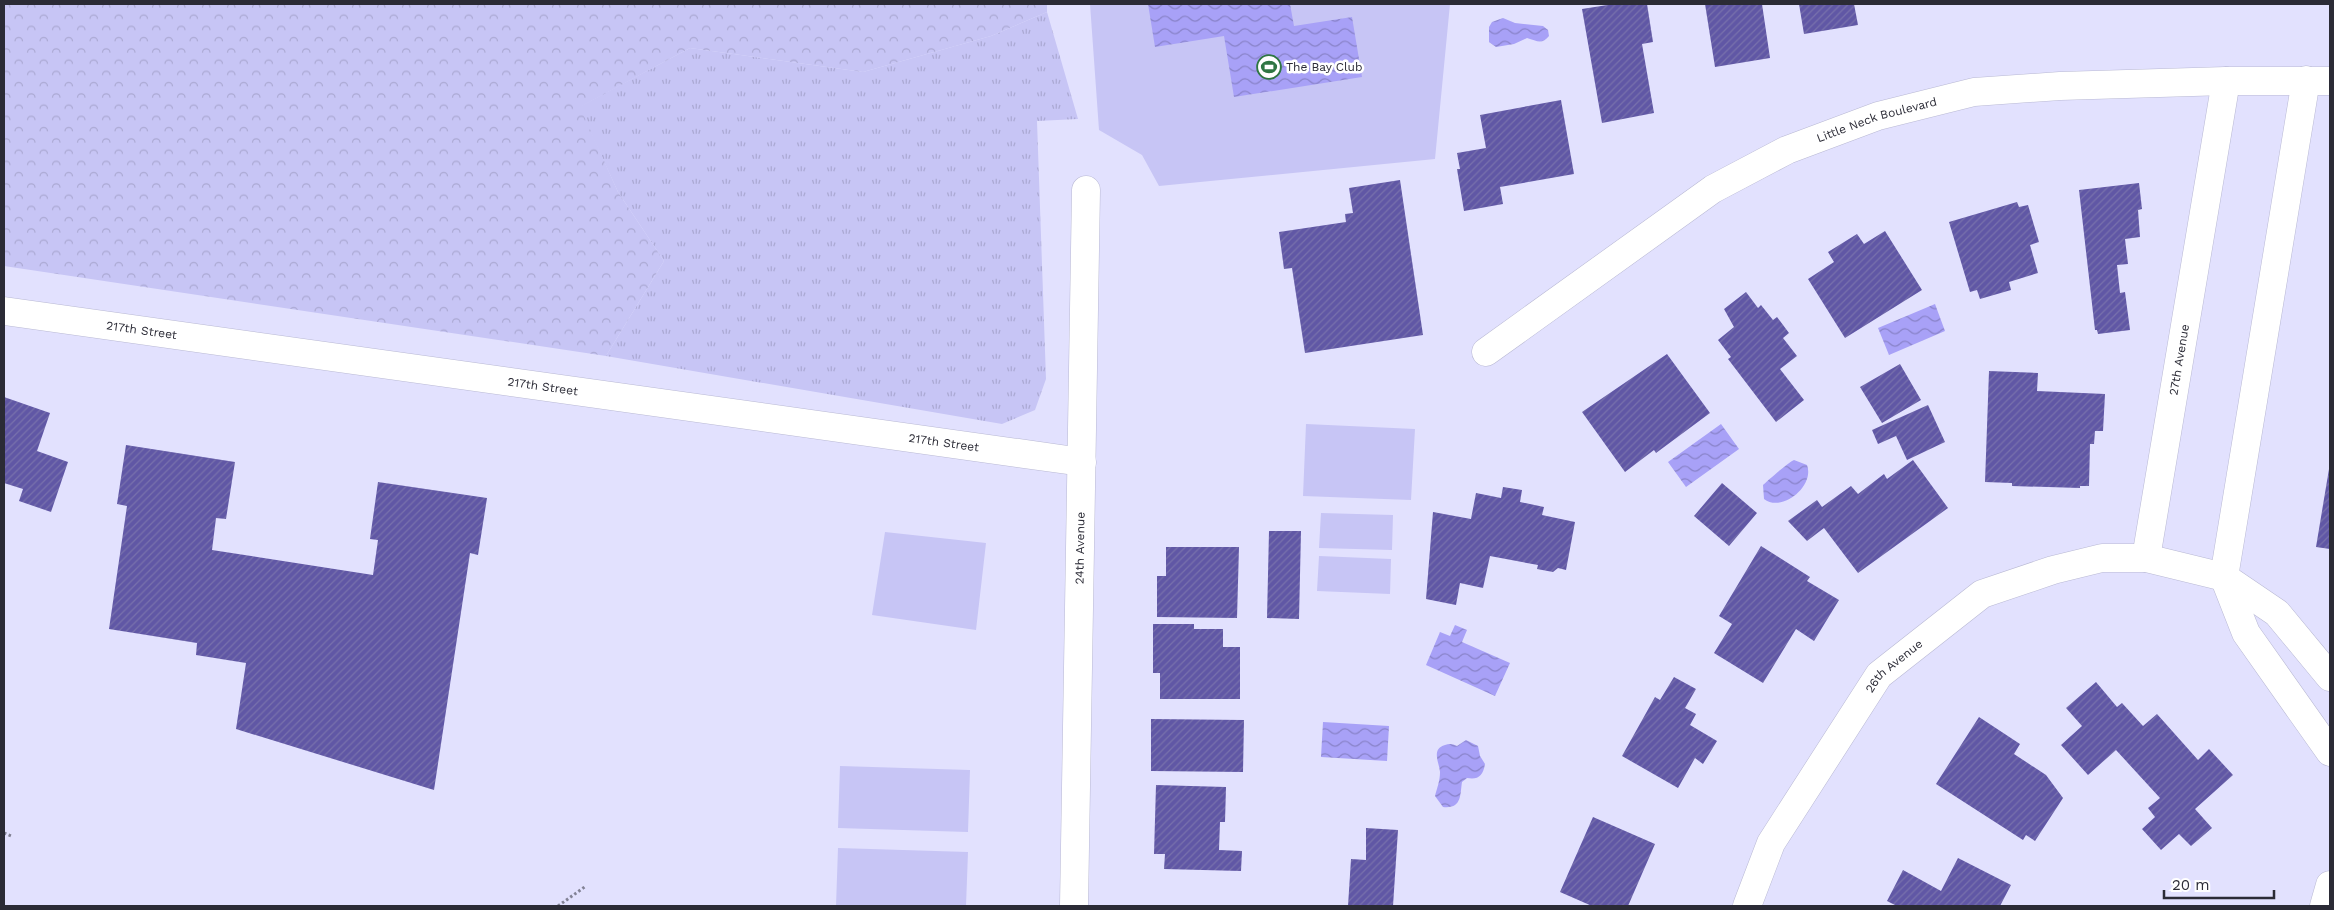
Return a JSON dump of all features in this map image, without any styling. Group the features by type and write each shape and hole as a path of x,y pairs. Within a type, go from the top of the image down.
{"street":[{"name":"Little Neck Boulevard","path":"1486,352 1713,189 1787,150 1878,116 1974,92 2060,86 2226,81 2318,81"},
{"name":"27th Avenue","path":"2146,558 2226,81"},
{"path":"2318,81 2224,577 2246,633 2330,752"},
{"name":"24th Avenue","path":"1074,906 1086,190"},
{"name":"217th Street","path":"4,311 1082,462"},
{"name":"26th Avenue","path":"1747,906 1771,843 1879,675 1982,594 2053,570 2102,558 2146,558"},
{"path":"2146,558 2224,577 2277,613 2330,677"},
{"path":"2324,906 2330,885"}],"path":[{"path":"4,833 11,836"},
{"path":"558,906 586,886"}],"green space":[{"path":"4,4 1047,4 1047,12 991,36 863,72 690,48 580,107 618,192 664,261 606,356 4,266"},
{"name":"The Bay Club","path":"1090,4 1450,4 1435,159 1159,186 1142,155 1099,130"},
{"path":"1047,12 1078,119 1037,121 1046,379 1035,410 1002,424 606,356 664,261 618,192 579,107 690,48 863,72 991,36"},
{"path":"1306,424 1415,429 1411,500 1303,496"},
{"path":"1321,513 1393,515 1392,550 1319,548"},
{"path":"885,532 986,543 976,630 872,615"},
{"path":"1319,556 1391,559 1390,594 1317,591"},
{"path":"840,766 970,770 968,832 838,828"},
{"path":"838,848 968,852 966,906 836,906"}],"water":[{"path":"1148,4 1290,4 1294,26 1352,17 1362,77 1234,97 1224,36 1155,47"},
{"path":"1503,18 1515,23 1543,26 1548,30 1549,36 1544,41 1527,38 1514,44 1496,47 1489,42 1489,27 1492,22"},
{"path":"1935,304 1945,331 1889,355 1878,328"},
{"path":"1721,424 1739,449 1686,487 1668,462"},
{"path":"1794,460 1807,465 1808,473 1802,489 1788,500 1779,503 1764,499 1763,485"},
{"path":"1455,625 1467,630 1462,642 1510,663 1495,696 1426,665 1440,632 1450,636"},
{"path":"1323,722 1389,726 1387,761 1321,757"},
{"path":"1466,740 1478,746 1480,756 1485,764 1484,768 1477,778 1467,778 1462,782 1459,800 1454,806 1443,807 1435,796 1440,775 1438,750 1448,744 1457,746"}],"building":[{"path":"1614,4 1647,4 1653,42 1642,44 1654,113 1602,123 1582,9"},
{"path":"1705,4 1762,4 1770,58 1715,67"},
{"path":"1799,4 1854,4 1858,25 1804,34"},
{"path":"1561,100 1574,174 1500,187 1503,204 1464,211 1457,169 1460,169 1457,153 1486,148 1480,115"},
{"path":"1400,180 1423,335 1305,353 1292,268 1284,269 1279,232 1346,222 1345,214 1353,213 1349,188"},
{"path":"2139,183 2142,209 2138,210 2140,237 2125,239 2128,264 2117,265 2120,293 2125,292 2130,330 2098,334 2097,330 2095,330 2079,190"},
{"path":"2017,202 2019,207 2028,205 2039,242 2030,245 2038,273 2009,282 2011,290 1980,299 1977,290 1970,292 1949,222"},
{"path":"1885,231 1922,290 1845,338 1808,279 1834,262 1828,252 1857,234 1864,244"},
{"path":"1746,292 1758,308 1761,305 1773,320 1777,317 1789,333 1783,338 1797,356 1780,369 1804,400 1776,422 1728,359 1731,357 1718,340 1734,327 1724,309"},
{"path":"1667,354 1710,413 1656,453 1654,450 1625,472 1582,412"},
{"path":"1900,364 1921,400 1882,423 1860,387"},
{"path":"1989,371 2038,373 2037,391 2105,394 2103,431 2095,431 2094,444 2090,444 2089,486 2080,486 2080,488 2012,486 2012,483 1985,482"},
{"path":"4,397 50,413 37,451 68,462 51,512 19,501 23,489 4,483"},
{"path":"1928,405 1945,442 1907,460 1896,436 1878,444 1872,430"},
{"path":"126,445 235,462 226,519 216,518 212,550 373,575 378,540 370,539 378,482 487,498 478,555 470,553 434,790 236,729 246,663 196,655 197,643 109,629 127,506 117,504"},
{"path":"1913,460 1948,508 1858,573 1824,528 1807,541 1788,521 1817,500 1822,507 1851,486 1858,494 1884,474 1887,479"},
{"path":"2330,469 2330,549 2316,547"},
{"path":"1722,483 1757,513 1729,546 1694,516"},
{"path":"1503,487 1522,490 1520,502 1544,507 1542,515 1575,522 1566,570 1558,568 1553,572 1537,569 1538,565 1490,556 1483,588 1460,583 1456,605 1426,599 1433,512 1471,519 1476,493 1501,498"},
{"path":"1269,531 1301,531 1299,619 1267,618"},
{"path":"1761,546 1810,577 1807,581 1839,600 1814,641 1796,629 1763,683 1714,653 1732,624 1719,616"},
{"path":"1166,547 1239,547 1237,618 1157,617 1157,576 1166,576"},
{"path":"1153,624 1194,624 1194,629 1223,629 1223,647 1240,647 1240,699 1160,699 1160,673 1153,673"},
{"path":"1674,677 1696,689 1685,708 1696,714 1690,725 1717,741 1703,764 1695,758 1678,788 1622,756 1655,697 1660,700"},
{"path":"2096,682 2117,707 2122,703 2143,726 2157,714 2198,760 2209,749 2233,775 2195,809 2212,828 2191,846 2179,834 2161,850 2142,829 2155,817 2148,808 2160,798 2116,750 2088,775 2061,745 2082,726 2066,708"},
{"path":"1979,717 2020,744 2014,754 2046,775 2063,798 2035,841 2026,835 2023,840 1936,784"},
{"path":"1151,719 1244,720 1243,772 1151,771"},
{"path":"1156,785 1226,787 1225,822 1220,822 1219,850 1242,851 1241,871 1164,869 1165,854 1154,854"},
{"path":"1593,817 1655,844 1628,906 1592,906 1560,892"},
{"path":"1366,828 1398,830 1393,906 1348,906 1351,859 1366,860"},
{"path":"1958,858 2011,885 2000,906 1897,906 1887,901 1903,870 1941,891"}],"place":[{"name":"The Bay Club","path":"1269,67"}]}
